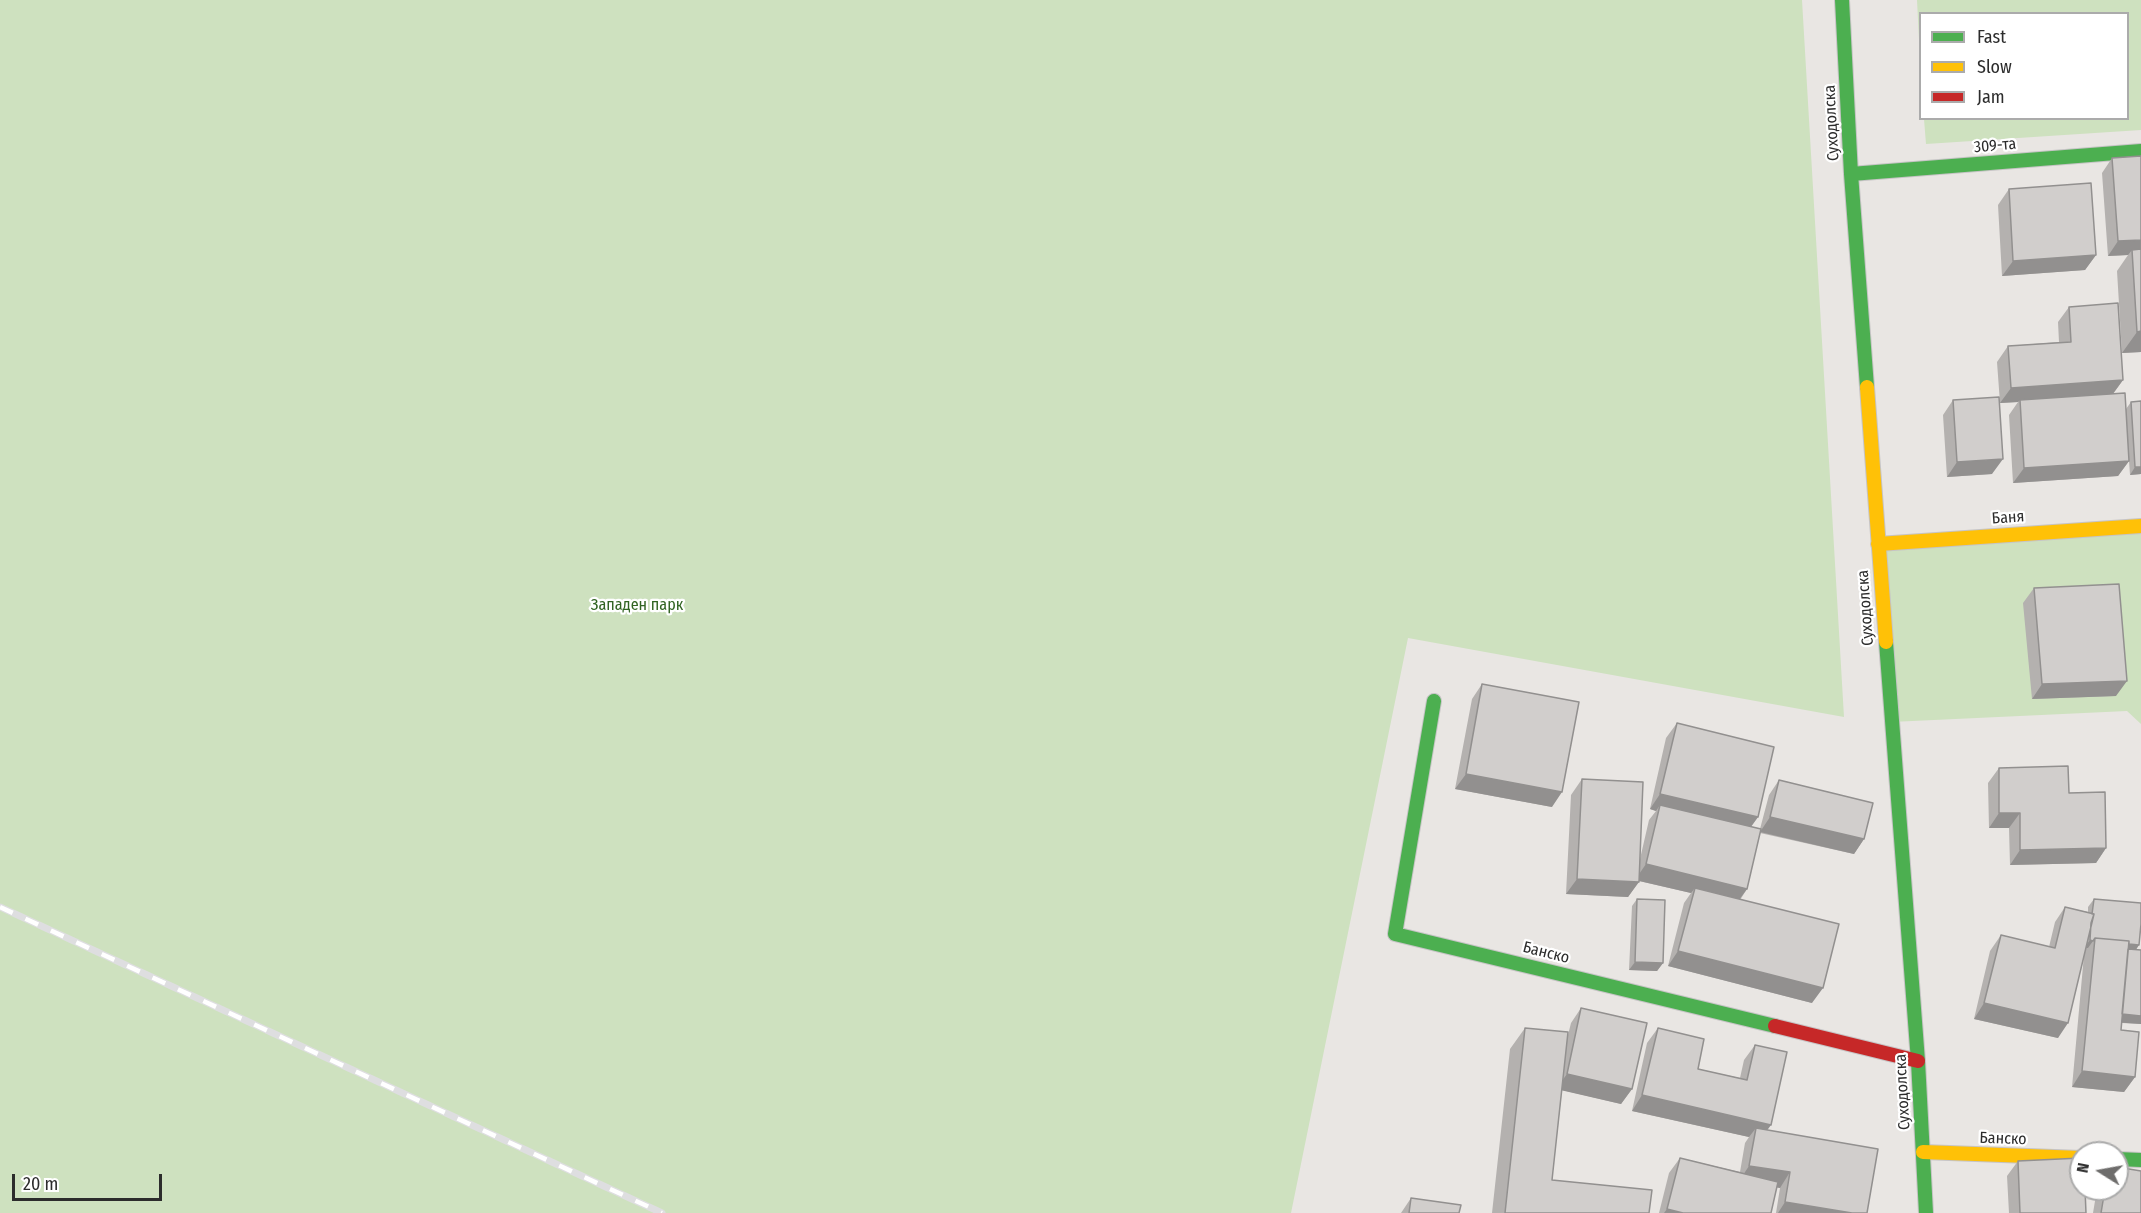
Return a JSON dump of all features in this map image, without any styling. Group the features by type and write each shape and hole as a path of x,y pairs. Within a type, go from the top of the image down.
{"street":[{"name":"Суходолска","path":"1842,0 1851,174 1918,1061 1926,1213"},
{"name":"309-та","path":"1851,174 2141,151"},
{"name":"Баня","path":"1878,544 2141,526"},
{"name":"Банско","path":"1434,701 1395,934 1918,1061"},
{"name":"Банско","path":"1923,1152 2069,1158"}],"green space":[{"name":"Западен парк","path":"0,0 1802,0 1844,717 1408,638 1291,1213 0,1213"},
{"path":"1917,0 2141,0 2141,130 1926,144 1924,120 2129,120 2129,12 1919,12 1919,39"},
{"path":"2141,526 2141,724 2127,711 1891,722 1878,544"}],"building":[{"path":"2141,156 2141,240 2118,241 2112,158"},
{"path":"2091,183 2096,255 2013,261 2009,189"},
{"path":"2141,249 2141,331 2137,332 2132,250"},
{"path":"2118,303 2123,380 2011,388 2008,346 2071,342 2069,307"},
{"path":"2125,393 2129,461 2024,468 2020,400"},
{"path":"1999,397 2003,459 1957,462 1953,400"},
{"path":"2141,401 2141,467 2135,467 2131,402"},
{"path":"2119,584 2127,681 2042,684 2034,588"},
{"path":"1482,684 1579,702 1562,792 1466,774"},
{"path":"1677,723 1774,747 1758,817 1660,794"},
{"path":"2068,766 2069,793 2105,792 2106,848 2020,850 2020,813 1999,813 1999,768"},
{"path":"1582,779 1643,782 1639,882 1577,879"},
{"path":"1779,780 1873,803 1864,839 1770,817"},
{"path":"1660,805 1761,829 1747,889 1646,864"},
{"path":"1695,888 1839,924 1823,988 1678,951"},
{"path":"1637,899 1665,900 1663,963 1635,962"},
{"path":"2094,899 2141,903 2139,945 2129,944 2129,941 2095,938 2093,941 2090,940"},
{"path":"2065,907 2094,914 2068,1023 1984,1003 2001,935 2055,948"},
{"path":"2095,938 2129,941 2121,1030 2139,1032 2135,1077 2082,1071"},
{"path":"2128,949 2141,950 2141,1016 2122,1014"},
{"path":"1581,1008 1647,1023 1632,1089 1567,1074"},
{"path":"1525,1028 1568,1032 1552,1180 1652,1190 1649,1213 1505,1213"},
{"path":"1658,1028 1704,1039 1698,1069 1747,1080 1755,1045 1787,1052 1771,1125 1642,1095"},
{"path":"1756,1128 1878,1149 1867,1213 1852,1213 1785,1202 1790,1172 1749,1166"},
{"path":"1680,1158 1778,1182 1771,1213 1683,1213 1667,1209"},
{"path":"2069,1159 2069,1201 2086,1201 2086,1213 2020,1213 2018,1161"},
{"path":"2129,1169 2141,1171 2141,1213 2101,1213 2103,1201 2129,1201"},
{"path":"1411,1198 1461,1205 1459,1213 1409,1213"}],"railway":[{"path":"0,907 662,1213"}],"traffic: fast":[{"path":"1842,0 1851,174 1867,387"},
{"path":"1851,174 2141,151"},
{"path":"1886,642 1918,1061 1926,1213"},
{"path":"1434,701 1395,934 1775,1026"},
{"path":"2129,1160 2141,1160"}],"traffic: slow":[{"path":"1867,387 1886,642"},
{"path":"1878,544 2141,526"},
{"path":"1923,1152 2069,1158"}],"traffic: jam":[{"path":"1775,1026 1918,1061"}]}
